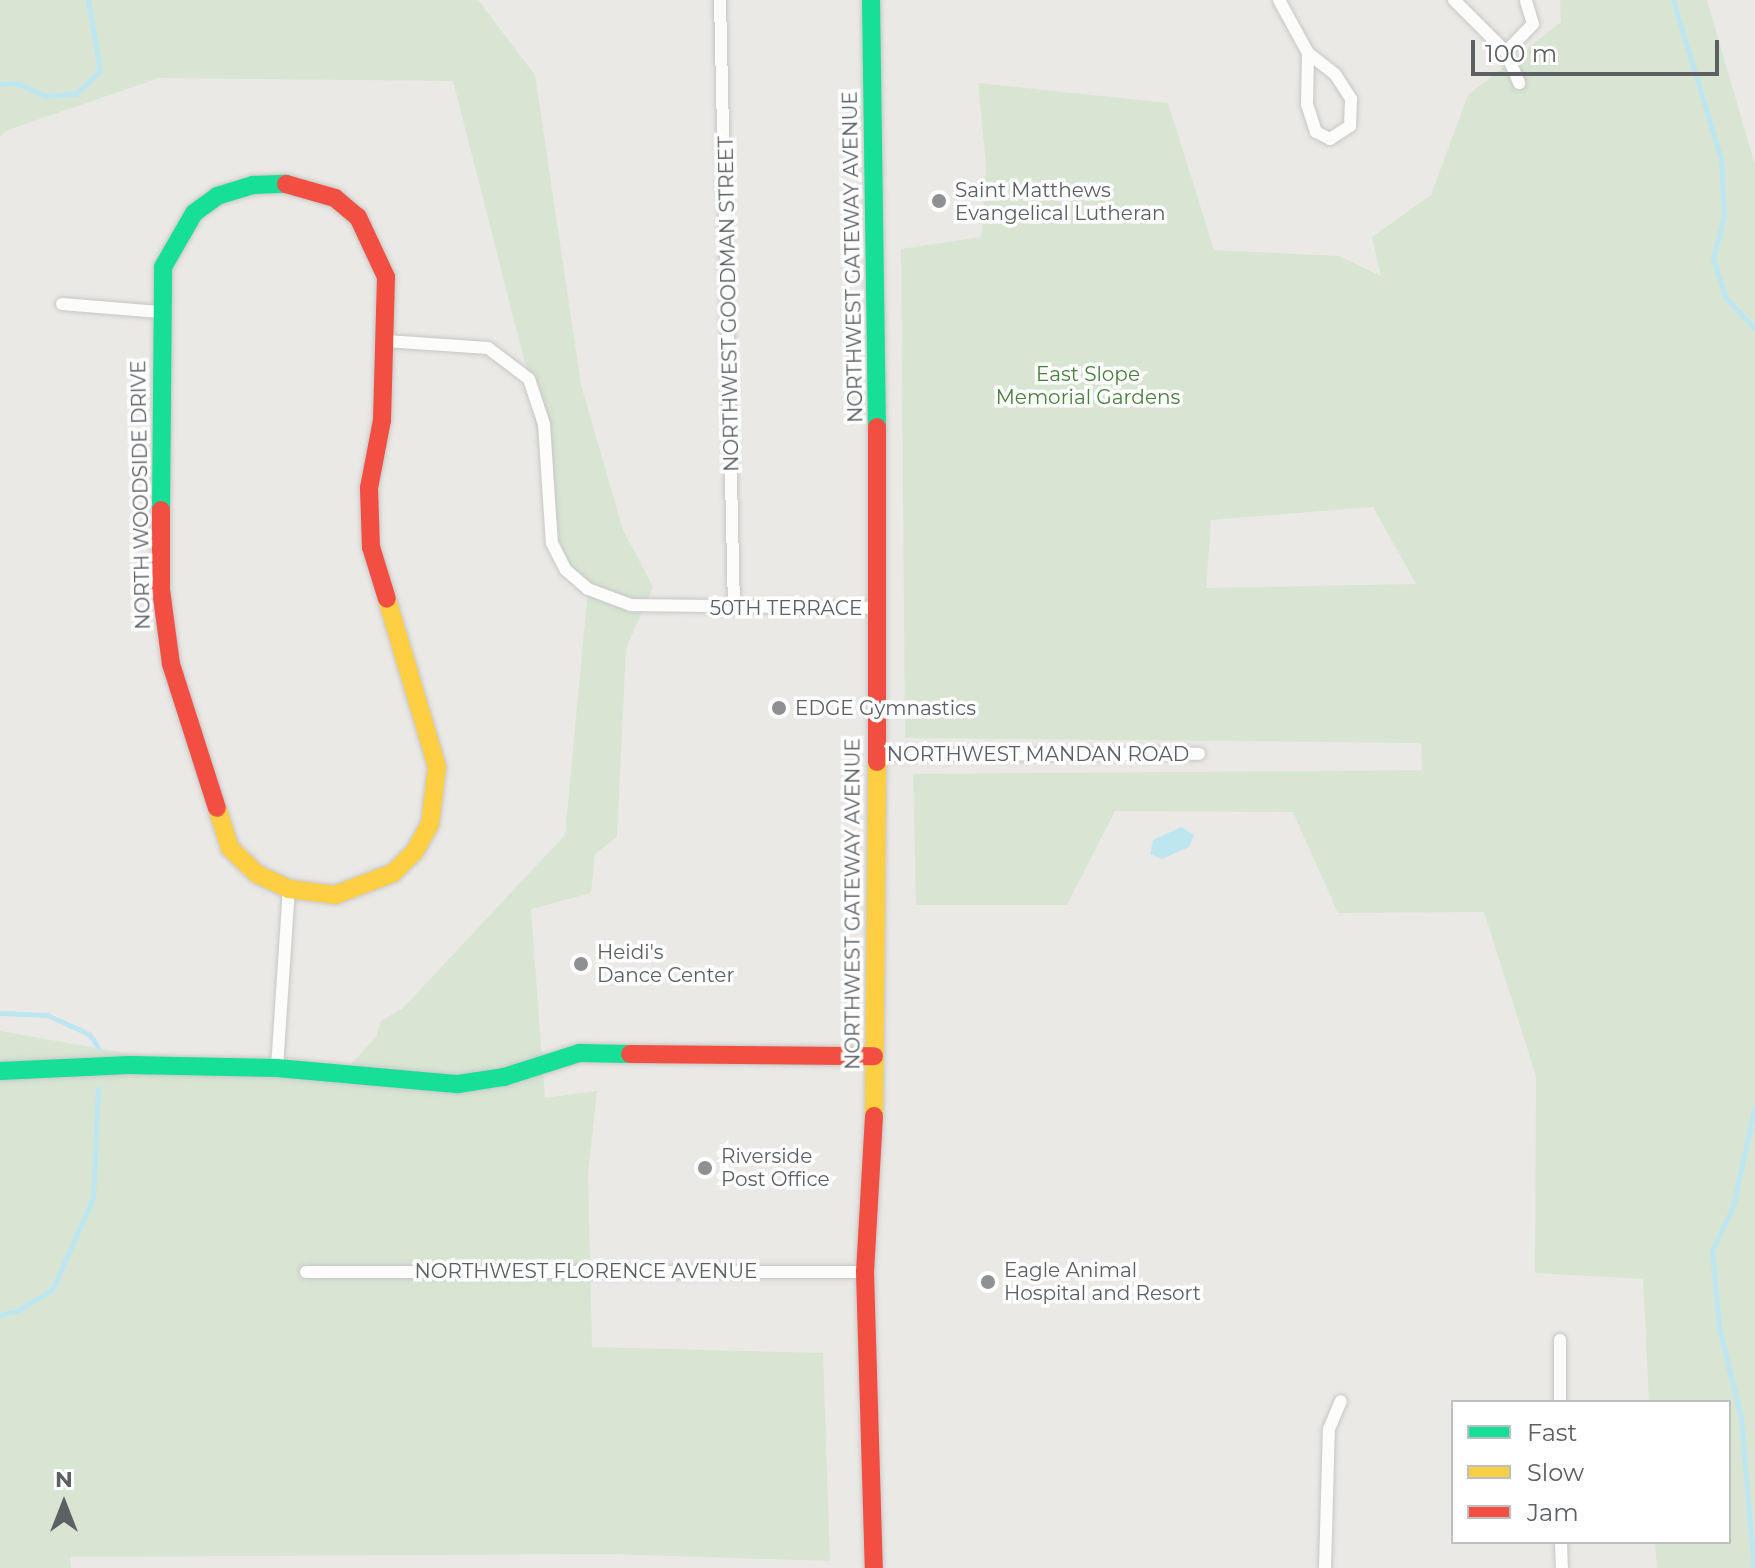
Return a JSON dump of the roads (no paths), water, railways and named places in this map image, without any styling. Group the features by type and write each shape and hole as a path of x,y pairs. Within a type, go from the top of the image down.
{"street":[{"name":"NORTHWEST GOODMAN STREET","path":"720,0 734,608"},
{"name":"NORTHWEST GATEWAY AVENUE","path":"871,0 879,608 873,1198 865,1272 874,1568"},
{"path":"1279,0 1308,53 1335,74 1351,99 1350,126 1330,139 1316,132 1307,105 1308,53"},
{"path":"1454,0 1506,52 1519,83"},
{"path":"1506,52 1533,24 1526,1"},
{"name":"NORTH WOODSIDE DRIVE","path":"286,184 335,198 358,217 375,245 386,277 382,420 369,488 371,547 433,747 435,806 415,851 393,873 335,895 289,889 257,874 230,848 171,664 161,590 160,312 163,267 194,213 217,196 253,185 286,184"},
{"path":"62,304 160,312"},
{"name":"50TH TERRACE","path":"386,341 463,343 512,362 529,379 540,404 547,523 566,570 610,601 694,607 879,608"},
{"name":"NORTHWEST MANDAN ROAD","path":"877,755 1199,754"},
{"path":"277,1068 289,889"},
{"path":"0,1071 129,1065 277,1068 458,1084 504,1077 579,1053 874,1056"},
{"name":"NORTHWEST FLORENCE AVENUE","path":"306,1272 865,1272"},
{"path":"1560,1340 1560,1400"},
{"path":"1325,1568 1329,1429 1341,1401"},
{"path":"1561,1544 1562,1568"}],"water":[{"path":"1181,827 1194,835 1189,847 1162,859 1150,854 1153,840"}],"waterway":[{"path":"0,84 17,83 45,96 76,94 100,71 88,0"},
{"path":"1673,0 1721,159 1724,216 1713,259 1726,298 1755,329"},
{"path":"0,1013 47,1015 89,1034 98,1047"},
{"path":"0,1315 17,1311 52,1290 93,1198 98,1089"},
{"path":"1754,1568 1741,1418 1719,1328 1712,1251 1733,1206 1755,1106"}],"place":[{"name":"Saint Matthews Evangelical Lutheran","path":"939,201"},
{"name":"EDGE Gymnastics","path":"779,708"},
{"name":"Heidi's Dance Center","path":"581,964"},
{"name":"Riverside Post Office","path":"705,1168"},
{"name":"Eagle Animal Hospital and Resort","path":"988,1282"}],"park label":[{"name":"East Slope Memorial Gardens","path":"1088,386"}]}
